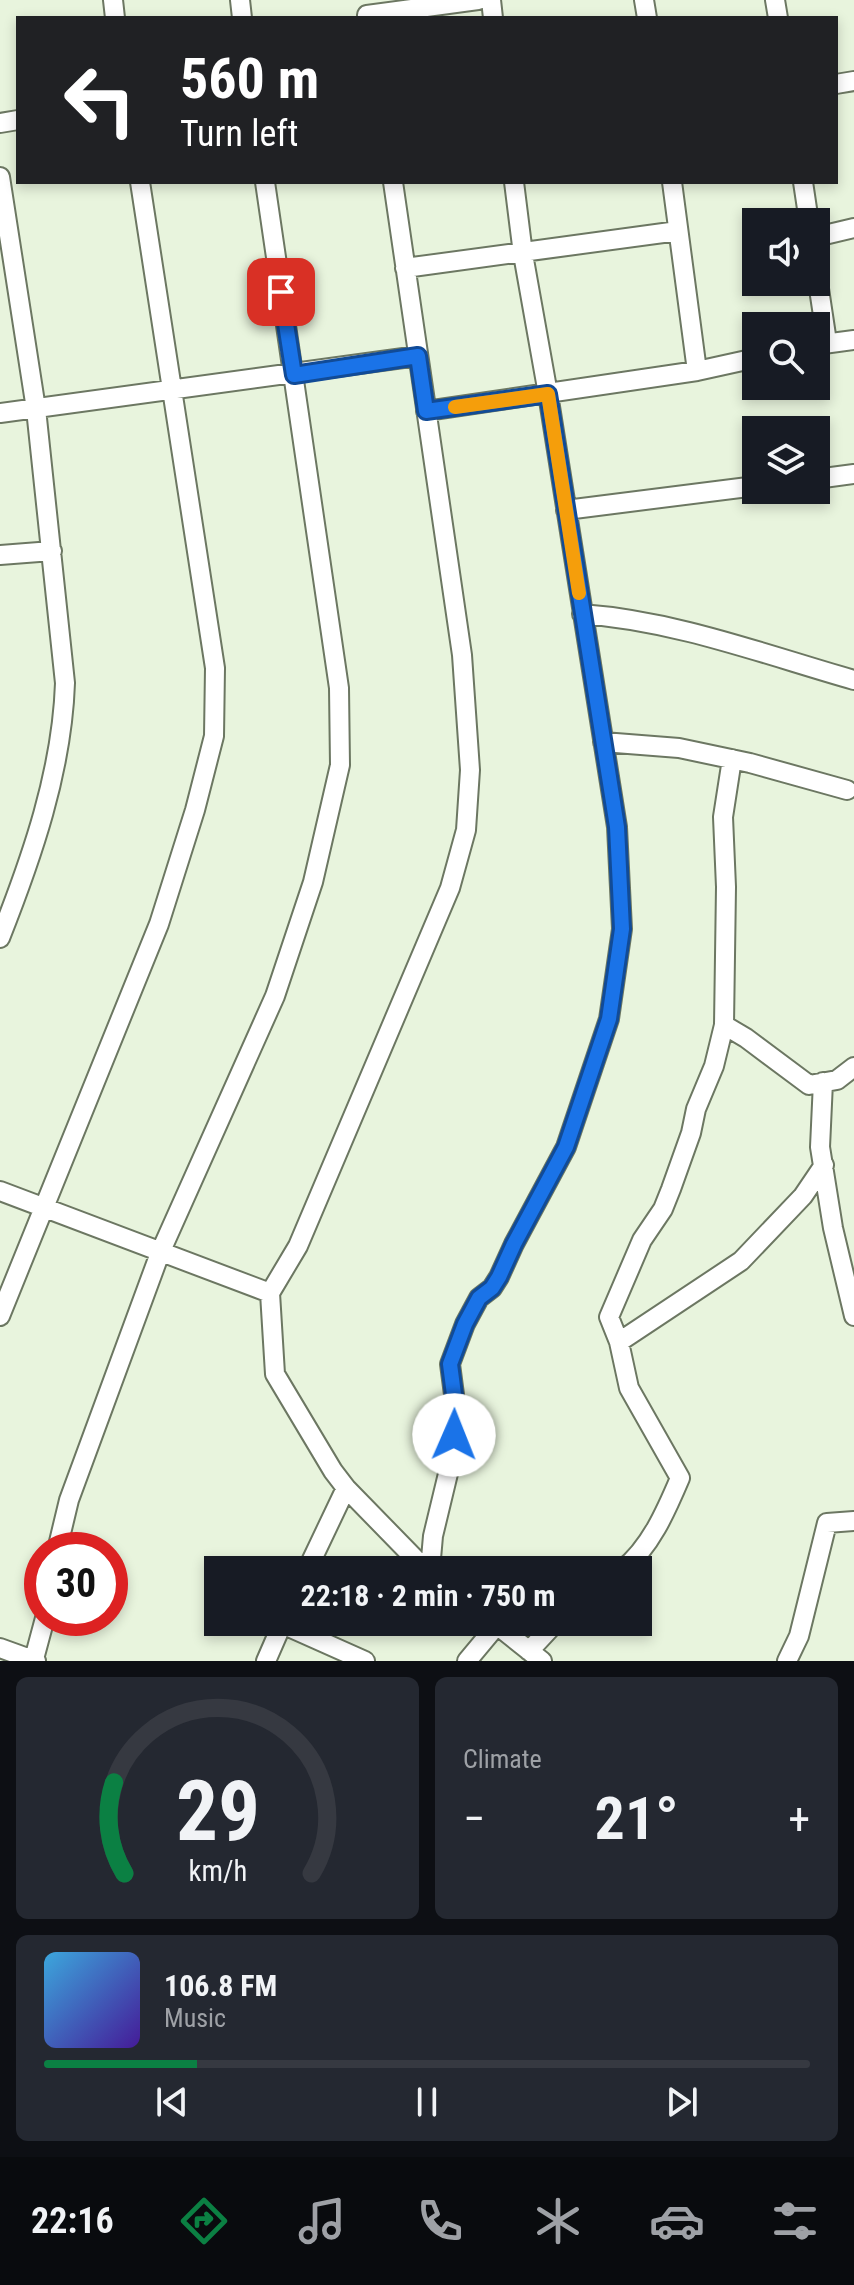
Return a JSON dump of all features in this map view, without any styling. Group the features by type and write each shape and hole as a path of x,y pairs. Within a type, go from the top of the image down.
{"street":[{"path":"366,11 478,0"},
{"path":"0,177 7,271 36,409 65,683 64,718 41,824 0,938"},
{"path":"0,1316 159,924 195,810 214,736 215,668 140,184"},
{"path":"61,1532 69,1500 160,1253 275,996 313,882 340,765 339,688 265,184"},
{"path":"393,184 462,655 470,770 466,830 450,888 298,1246 270,1293 275,1374 333,1471 414,1556"},
{"path":"430,1556 452,1457 456,1410 450,1364 465,1324 479,1298 492,1288 499,1277 557,1168 578,1117 609,1019 622,929 617,827 523,254 514,184"},
{"path":"672,184 697,371"},
{"path":"803,184 807,208"},
{"path":"830,234 854,228"},
{"path":"405,268 678,231"},
{"path":"830,342 854,340"},
{"path":"0,413 418,356"},
{"path":"426,411 697,371 742,361"},
{"path":"830,477 854,474"},
{"path":"566,510 742,488"},
{"path":"0,555 52,551"},
{"path":"582,614 666,625 854,680"},
{"path":"603,742 679,748 847,790"},
{"path":"635,1556 664,1516 680,1478 629,1388 619,1342 609,1317 642,1240 663,1209 671,1189 696,1109 714,1066 724,1025 726,887 723,817 732,759"},
{"path":"724,1025 809,1085 837,1080 854,1067"},
{"path":"823,1082 820,1147 833,1228 854,1316"},
{"path":"619,1342 741,1261 803,1196 824,1165"},
{"path":"0,1191 270,1293"},
{"path":"314,1556 346,1488"},
{"path":"787,1661 799,1636 827,1523 854,1521"},
{"path":"0,1648 35,1660 41,1636"},
{"path":"266,1661 277,1636"},
{"path":"310,1636 365,1661"},
{"path":"467,1661 486,1636"},
{"path":"510,1636 535,1656 547,1636"}],"slow traffic":[{"path":"455,407 548,394 579,593"}],"route":[{"path":"281,292 294,375 418,356 426,411 548,394 617,827 622,929 609,1019 578,1117 557,1168 499,1277 492,1288 479,1298 461,1332 450,1364 456,1410 454,1435"}]}
